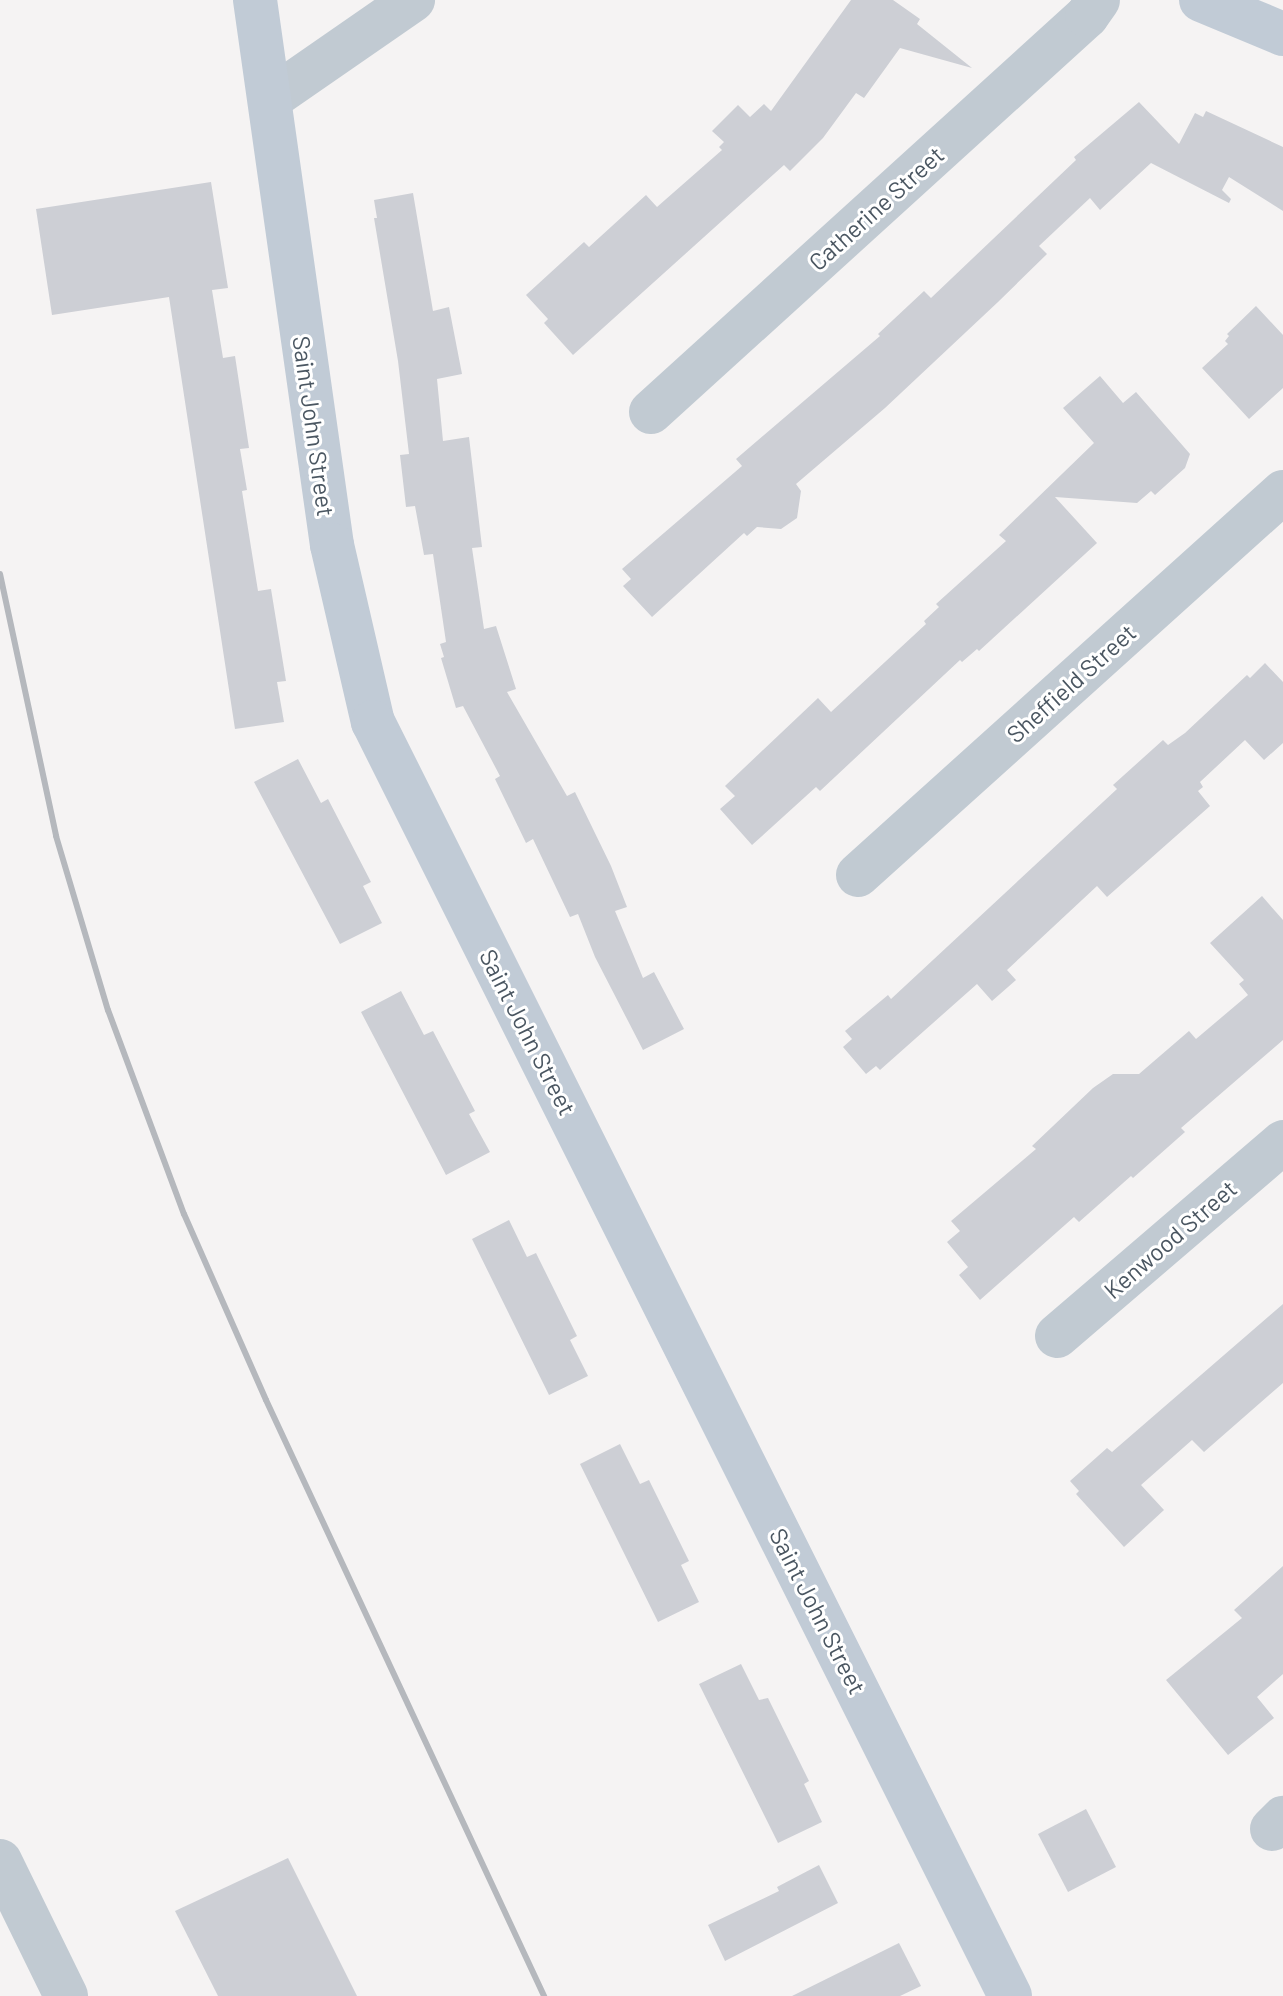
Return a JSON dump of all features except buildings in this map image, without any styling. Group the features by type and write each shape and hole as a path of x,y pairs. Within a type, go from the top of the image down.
{"main road":[{"name":"Saint John Street","path":"255,0 332,545 348,626 373,722 1010,1996"},
{"path":"1201,0 1283,34"}],"street":[{"path":"270,99 413,0"},
{"name":"Catherine Street","path":"651,412 1087,16 1098,0"},
{"name":"Sheffield Street","path":"858,875 1283,492"},
{"name":"Kenwood Street","path":"1057,1336 1283,1142"},
{"path":"0,1861 66,1996"}],"railway":[{"path":"0,574 56,836 108,1010 184,1214 266,1400 544,1996"}]}
